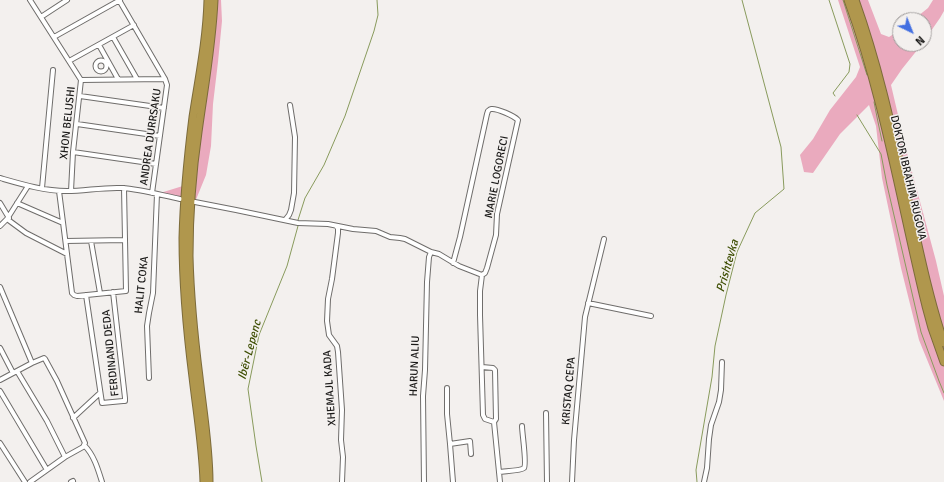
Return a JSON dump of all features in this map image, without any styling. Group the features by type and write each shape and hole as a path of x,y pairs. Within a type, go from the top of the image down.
{"highway":[{"path":"204,482 202,447 186,316 183,238 188,161 207,20 208,0"},
{"path":"209,482 208,446 192,315 189,244 194,162 210,50 214,0"},
{"name":"DOKTOR IBRAHIM RUGOVA","path":"848,0 872,73 926,306 944,362"},
{"name":"DOKTOR IBRAHIM RUGOVA","path":"855,0 885,99 932,304 944,343"}],"street":[{"name":"XHON BELUSHI","path":"30,0 81,80 73,152 71,191"},
{"path":"41,16 67,0"},
{"path":"54,37 120,0"},
{"name":"ANDREA DURRSAKU","path":"120,0 167,85 156,164 154,194"},
{"path":"69,62 134,25"},
{"path":"113,37 137,79"},
{"path":"99,45 106,62 118,79"},
{"path":"42,188 53,70"},
{"path":"81,80 165,79"},
{"path":"80,96 164,108"},
{"path":"285,220 291,210 294,193 295,136 290,105"},
{"name":"MARIE LOGORECI","path":"453,263 488,111 490,109 504,113 517,119 518,122 497,214 496,235 487,268 482,275"},
{"path":"77,124 160,136"},
{"path":"73,152 156,164"},
{"path":"0,178 28,186 59,191 124,188 180,199"},
{"path":"0,226 8,218 28,186"},
{"path":"59,191 72,293 75,296 126,290 124,188"},
{"name":"HALIT COKA","path":"149,378 147,326 152,293 154,194"},
{"path":"195,202 298,224 328,224 353,229 376,231 390,237 405,239 430,252 439,254 453,263 482,275 480,291 484,418 494,422"},
{"path":"0,203 8,218 26,233 67,254"},
{"path":"17,203 63,223"},
{"name":"XHEMAJL KADA","path":"336,226 338,228 338,233 328,299 327,328 328,335 337,346 338,352 342,410 342,482"},
{"name":"KRISTAQ CEPA","path":"572,482 574,440 585,317 604,239"},
{"path":"66,241 125,240"},
{"path":"91,241 100,294"},
{"name":"HARUN ALIU","path":"424,482 423,396 427,282 430,252"},
{"path":"0,288 32,363"},
{"name":"FERDINAND DEDA","path":"86,295 102,403 125,401 126,398 113,292"},
{"path":"588,303 651,316"},
{"path":"0,348 13,373"},
{"path":"0,380 32,363 44,358 47,360 84,445 92,457 102,482"},
{"path":"704,482 707,468 711,425 720,402 722,362"},
{"path":"482,367 493,368 495,370 496,419 494,422 500,482"},
{"path":"17,371 47,421 65,457"},
{"path":"447,388 447,414 453,482"},
{"path":"0,391 47,470"},
{"path":"73,418 100,393"},
{"path":"546,413 547,482"},
{"path":"499,472 524,468 525,460 522,426"},
{"path":"450,444 470,441 472,454"},
{"path":"0,443 24,482"},
{"path":"30,482 84,445"}],"shaded area":[{"path":"208,0 221,0 222,21 213,104 211,146 206,175 195,202 157,194 186,185"},
{"path":"838,0 868,0 881,34 889,37 892,35 892,52 916,52 891,85 944,296 944,401 919,340 901,268 882,178 876,126 869,105 840,134 813,173 804,172 800,155 813,139 830,110 856,77 860,67"},
{"path":"933,0 944,0 944,11 932,30 932,12 923,12 928,8"}],"waterway":[{"name":"Ibër-Lepenc","path":"298,220 305,198 324,165 345,116 374,31 378,15 377,0"},
{"name":"Prishtevka","path":"697,482 696,470 712,377 715,346 737,252 755,213 784,189 781,147 742,0"},
{"path":"829,0 850,64 849,72 833,93 835,96"},
{"path":"843,0 867,75"},
{"path":"874,102 882,141"},
{"path":"857,115 881,154 921,332 944,393"},
{"name":"Ibër-Lepenc","path":"262,482 248,389 259,335 287,266 298,226"}]}
